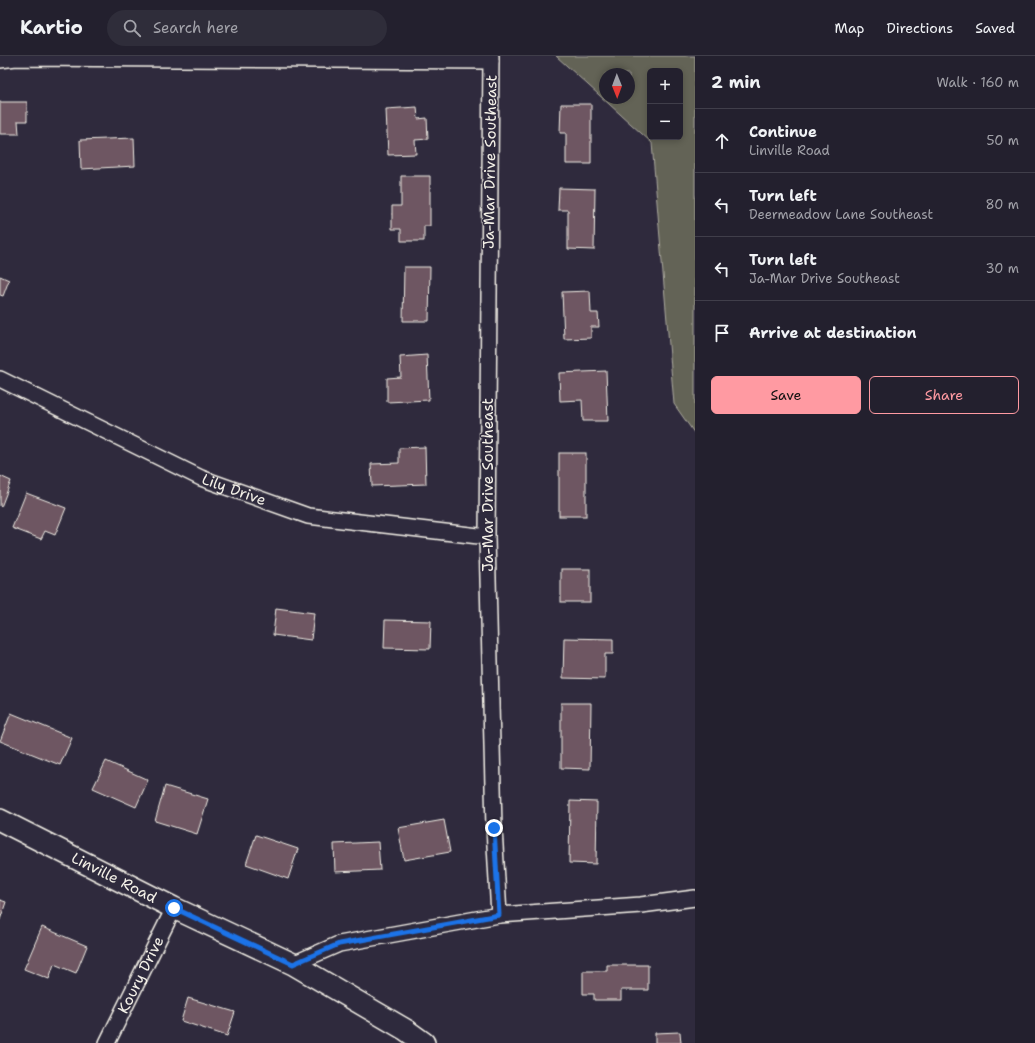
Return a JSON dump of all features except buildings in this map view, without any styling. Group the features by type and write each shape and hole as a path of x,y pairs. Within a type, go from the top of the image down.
{"main road":[{"name":"Linville Road","path":"0,820 174,908 293,964 406,1030 424,1043"}],"street":[{"path":"0,60 24,58 491,59"},
{"name":"Ja-Mar Drive Southeast","path":"491,59 487,537 494,828 499,915"},
{"name":"Lily Drive","path":"0,379 201,478 308,516 487,537"},
{"path":"293,964 339,944 499,915 641,905 695,898"},
{"name":"Koury Drive","path":"107,1043 174,908"}],"green space":[{"path":"556,56 695,56 695,434 674,404 652,143 649,140 683,140 683,68 647,68 647,138 609,104 635,104 635,68 599,68 599,95"}],"route":[{"path":"174,908 293,964 339,944 499,915 494,828"}]}
